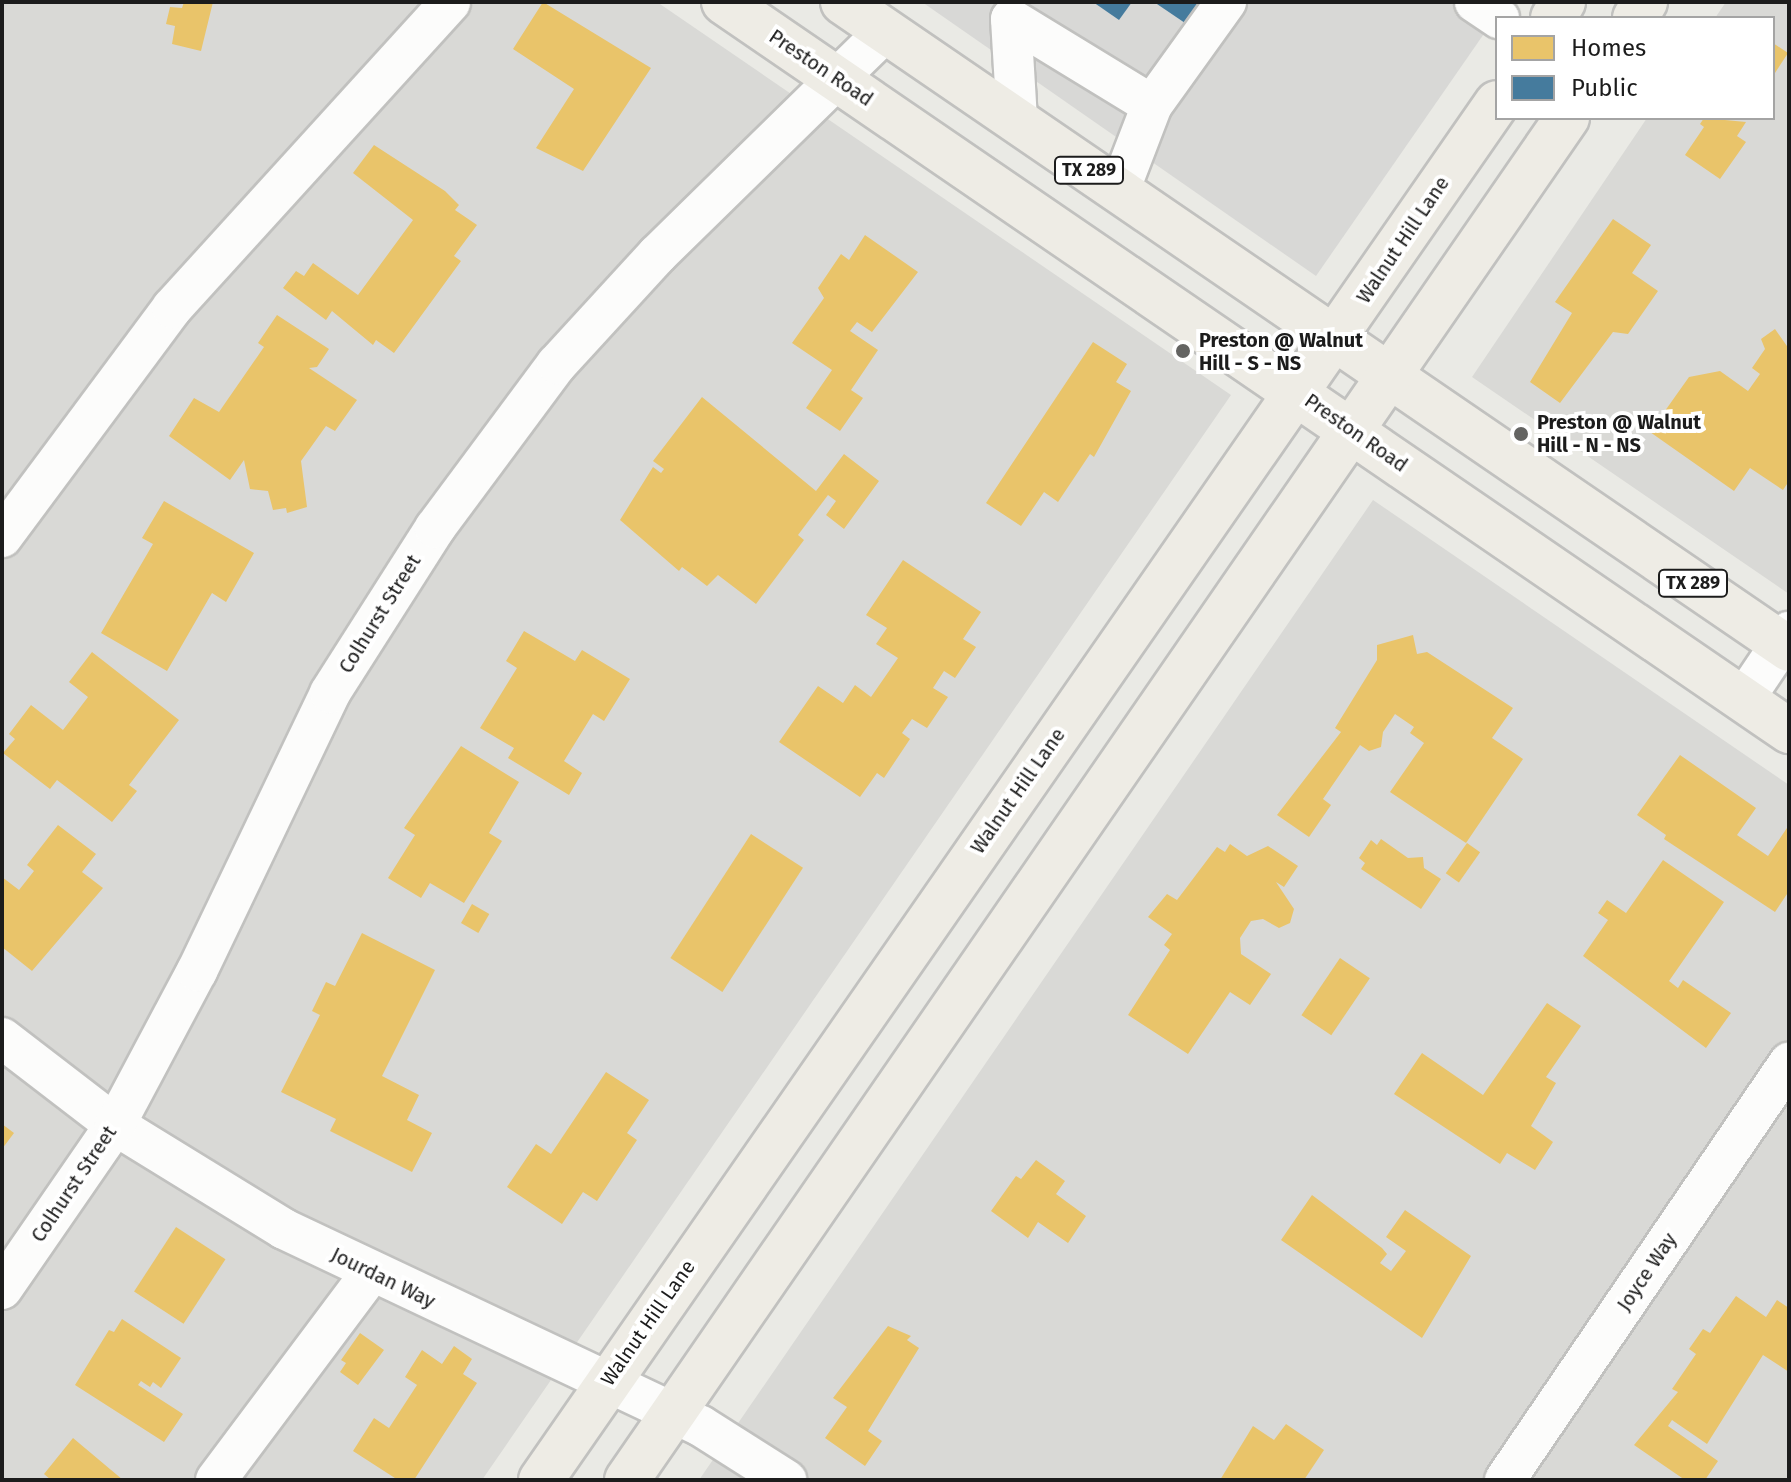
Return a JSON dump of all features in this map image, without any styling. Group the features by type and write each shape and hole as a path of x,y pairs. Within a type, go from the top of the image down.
{"main road":[{"name":"Preston Road","path":"724,2 1297,391 1789,731"},
{"name":"TX 289","path":"843,2 1334,338 1786,641"},
{"name":"Walnut Hill Lane","path":"541,1480 1495,106"},
{"path":"627,1480 1392,377 1566,120"}],"street":[{"path":"2,537 172,308 450,2"},
{"path":"1119,191 1152,105 1226,2"},
{"path":"1475,2 1496,16"},
{"path":"999,11 1152,105"},
{"path":"999,11 1017,120"},
{"name":"Colhurst Street","path":"2,1289 115,1125 197,971 330,693 435,528 557,364 657,255 839,81 886,31"},
{"path":"1744,699 1786,641"},
{"name":"Jourdan Way","path":"2,1038 115,1125 284,1229 371,1273 673,1412 721,1436 786,1480"},
{"name":"Joyce Way","path":"1505,1480 1789,1063"},
{"path":"216,1480 371,1273"}],"shaded area":[{"path":"2,2 657,2 1231,395 482,1480 2,1480"},
{"path":"922,2 1506,2 1316,276"},
{"path":"1726,2 1789,2 1789,594 1472,377 1646,120 1775,120 1775,16 1716,16"},
{"path":"1373,500 1789,785 1789,1480 699,1480"}],"building: Homes":[{"path":"184,2 213,2 201,51 172,44 175,26 166,24 170,7 182,8"},
{"path":"543,2 651,68 583,171 536,148 574,89 513,49"},
{"path":"1775,44 1788,53 1775,73"},
{"path":"1703,120 1746,122 1737,136 1746,142 1720,179 1685,155 1704,127 1700,124"},
{"path":"374,145 445,191 459,205 455,210 477,225 454,256 461,261 394,353 376,340 373,345 332,311 326,320 283,288 296,271 304,276 313,263 358,295 413,220 353,173"},
{"path":"1613,219 1651,245 1632,273 1658,291 1628,334 1613,332 1560,403 1530,382 1572,313 1555,302"},
{"path":"865,235 918,272 872,332 857,322 850,331 878,350 851,390 863,398 840,431 806,408 832,370 792,343 824,298 818,288 841,254 849,260"},
{"path":"277,315 329,349 317,367 309,368 357,400 335,431 326,426 301,461 307,507 287,513 286,508 273,510 268,491 250,489 244,460 230,480 169,436 194,398 219,412 264,347 258,343"},
{"path":"1775,329 1789,349 1789,481 1783,490 1750,468 1734,491 1650,432 1689,377 1720,371 1748,391 1760,374 1752,368 1765,349 1761,339"},
{"path":"1093,342 1127,364 1116,382 1131,391 1094,457 1090,454 1058,502 1044,492 1021,526 986,503"},
{"path":"702,397 816,491 844,454 879,481 844,529 826,515 836,501 828,495 798,535 804,540 756,604 718,575 707,586 682,567 679,571 620,520 653,467 661,473 664,469 653,461"},
{"path":"164,501 254,553 226,602 212,593 167,671 101,633 153,544 142,538"},
{"path":"903,560 981,612 963,639 976,647 955,678 944,671 933,688 948,697 927,728 912,719 902,733 910,739 884,778 877,773 860,797 779,742 818,686 843,703 855,685 871,697 898,658 876,644 887,628 866,615"},
{"path":"524,631 575,661 582,650 630,679 604,721 593,714 564,761 582,773 569,795 508,758 514,748 480,728 517,668 506,661"},
{"path":"1413,635 1417,654 1427,652 1513,708 1492,738 1523,759 1466,843 1390,792 1424,743 1410,733 1414,727 1395,714 1383,732 1381,747 1369,751 1360,745 1323,799 1331,805 1309,837 1277,815 1341,732 1335,728 1377,660 1377,645"},
{"path":"92,652 179,720 129,785 137,791 112,822 57,780 50,789 3,753 15,739 9,734 31,705 63,730 88,697 69,682"},
{"path":"461,746 519,782 489,833 502,841 464,903 430,883 421,898 388,878 415,835 404,828"},
{"path":"1680,755 1756,808 1737,835 1768,856 1789,825 1789,891 1775,912 1664,839 1666,835 1637,815"},
{"path":"58,825 96,854 82,872 103,888 32,971 2,947 2,877 19,890 34,871 27,865"},
{"path":"751,834 803,868 722,992 670,958"},
{"path":"1381,839 1408,858 1423,857 1424,868 1441,879 1421,909 1361,869 1365,863 1359,858 1371,840 1377,845"},
{"path":"1467,843 1480,852 1459,882 1446,873"},
{"path":"1230,844 1247,856 1268,846 1298,866 1284,887 1276,882 1294,909 1290,923 1279,928 1263,919 1251,921 1240,938 1241,954 1271,974 1250,1005 1230,992 1188,1054 1128,1015 1170,950 1164,945 1172,934 1148,917 1167,894 1177,900 1217,847 1225,852"},
{"path":"1663,860 1724,902 1669,981 1678,988 1683,980 1731,1013 1706,1048 1583,956 1608,920 1598,913 1607,900 1626,913"},
{"path":"472,904 489,914 478,933 461,923"},
{"path":"362,933 435,970 382,1076 419,1095 407,1120 432,1133 412,1172 330,1131 336,1119 281,1092 320,1015 312,1011 326,982 335,986"},
{"path":"1340,958 1370,978 1331,1035 1301,1015"},
{"path":"1547,1003 1581,1026 1546,1077 1556,1083 1531,1126 1553,1142 1535,1170 1507,1153 1500,1164 1394,1094 1422,1053 1483,1095"},
{"path":"606,1072 649,1100 627,1133 637,1140 597,1201 583,1192 562,1224 507,1187 536,1144 551,1154"},
{"path":"2,1124 14,1133 2,1149"},
{"path":"1036,1160 1065,1181 1056,1194 1086,1216 1068,1243 1038,1222 1028,1238 991,1211 1016,1176 1021,1179"},
{"path":"1312,1195 1382,1248 1387,1254 1380,1263 1391,1271 1406,1251 1386,1237 1405,1210 1471,1256 1422,1338 1281,1240"},
{"path":"176,1227 225,1259 184,1324 134,1292"},
{"path":"1736,1296 1766,1317 1777,1300 1789,1308 1789,1372 1763,1355 1707,1444 1672,1420 1668,1426 1718,1461 1705,1480 1685,1480 1634,1445 1678,1392 1672,1389 1696,1354 1689,1349 1703,1329 1710,1333"},
{"path":"122,1319 181,1358 161,1388 153,1382 150,1387 141,1381 138,1385 183,1414 164,1442 75,1385 109,1330 114,1332"},
{"path":"888,1326 911,1336 907,1340 919,1348 868,1431 882,1441 865,1466 825,1438 847,1407 833,1398"},
{"path":"360,1333 384,1350 358,1385 340,1372 346,1363 341,1360"},
{"path":"454,1346 472,1359 463,1374 477,1383 414,1480 398,1480 353,1451 374,1418 389,1428 417,1385 405,1377 422,1350 442,1364"},
{"path":"1286,1424 1324,1450 1304,1480 1220,1480 1253,1426 1274,1440"},
{"path":"73,1438 123,1480 51,1480 44,1474"}],"building: Public":[{"path":"1093,2 1132,2 1119,20"},
{"path":"1154,2 1207,2 1216,44"}],"place":[{"name":"Preston @ Walnut Hill - S - NS","path":"1183,351"},
{"name":"Preston @ Walnut Hill - N - NS","path":"1521,434"}]}
